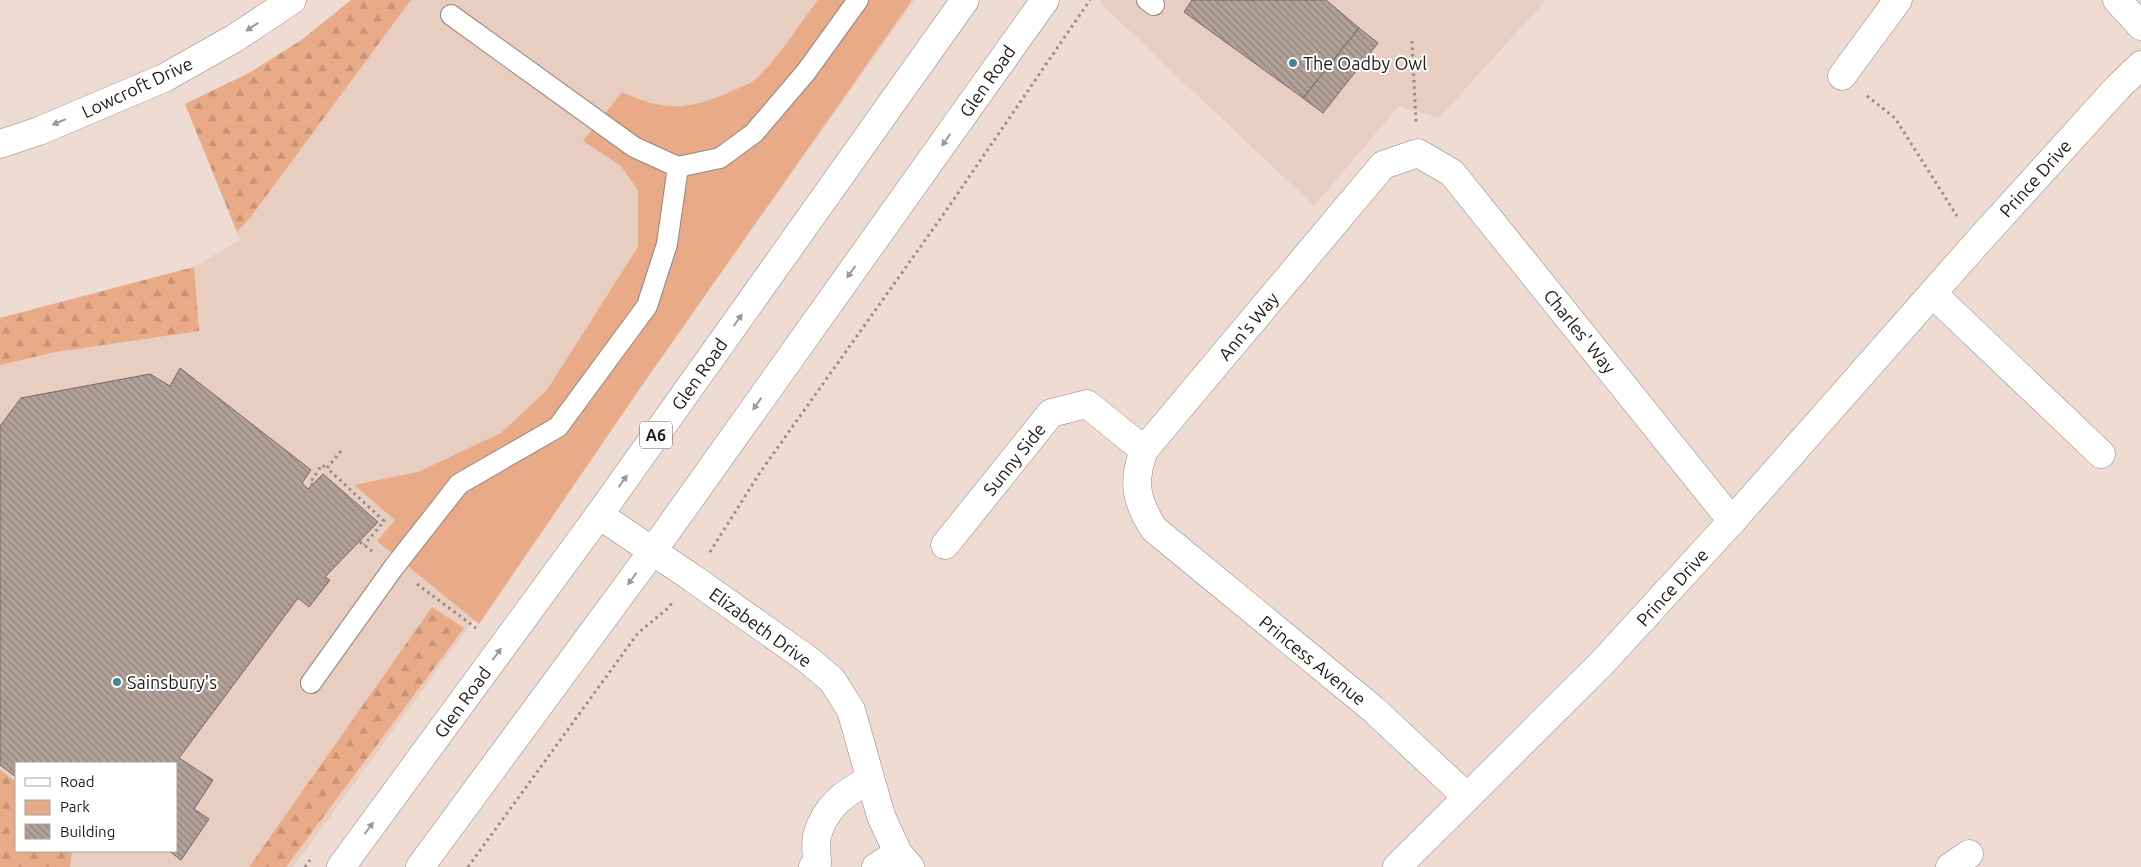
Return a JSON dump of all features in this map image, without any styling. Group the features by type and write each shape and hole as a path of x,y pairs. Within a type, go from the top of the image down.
{"main road":[{"name":"Lowcroft Drive","path":"0,144 39,131 164,78 235,38 292,0"},
{"name":"Glen Road","path":"340,867 599,515 966,0"},
{"name":"Glen Road","path":"420,867 652,552 1045,0"},
{"path":"1842,76 1898,0"},
{"path":"2117,0 2141,26"},
{"name":"Prince Drive","path":"1397,867 1602,663 1732,521 1975,245 2118,87 2141,66"},
{"name":"Ann's Way","path":"1154,529 1142,511 1136,490 1137,469 1144,450 1383,165 1418,153"},
{"name":"Charles' Way","path":"1418,153 1452,173 1732,521"},
{"path":"1933,294 2101,454"},
{"name":"Sunny Side","path":"945,545 1051,412 1087,404 1144,450"},
{"name":"Elizabeth Drive","path":"599,515 692,577 807,659 832,680 851,710 869,780 881,816 904,860 876,867"},
{"name":"Princess Avenue","path":"1154,529 1373,709 1467,797"},
{"path":"818,866 817,837 828,812 846,792 869,780"}],"lane":[{"path":"451,15 634,147 678,167 720,158 754,133 806,72 858,0"},
{"path":"310,683 394,567 459,484 558,427 647,306 667,244 678,167"}],"path":[{"path":"728,521 761,471 943,215 1090,0"},
{"path":"1412,41 1418,153"},
{"path":"1842,76 1894,118 1975,245"},
{"path":"327,468 341,450"},
{"path":"313,485 310,483 322,465 384,521 364,545"},
{"path":"360,542 481,632"},
{"path":"468,867 638,633"}],"shaded area":[{"path":"351,0 915,0 463,635 293,867 0,867 0,318 194,267 240,240 185,104 251,72 303,39"},
{"path":"1102,0 1546,0 1439,118 1399,106 1314,206 1100,3"}],"green space":[{"path":"351,0 411,0 249,219 237,232 185,104 251,72 303,39"},
{"path":"818,0 912,0 641,387 479,624 377,541 395,520 354,485 418,472 501,433 547,390 638,247 638,190 621,166 583,141 622,92 651,103 677,106 703,102 748,84 756,79 773,61"},
{"path":"194,267 199,331 55,352 0,365 0,318"},
{"path":"432,607 464,628 286,867 249,867"},
{"path":"0,770 15,781 15,852 72,852 70,867 0,867"}],"building":[{"name":"The Oadby Owl","path":"1192,0 1326,0 1359,28 1303,98 1184,12"},
{"path":"1359,28 1378,43 1323,113 1303,98"},
{"name":"Sainsbury's","path":"180,368 311,470 302,483 308,489 323,474 378,522 325,577 330,580 309,607 298,598 179,758 213,780 194,809 209,819 181,860 170,852 178,852 178,762 15,762 15,776 0,765 0,426 21,398 150,374 170,386"}],"place":[{"name":"The Oadby Owl","path":"1293,63"},
{"name":"Sainsbury's","path":"117,682"}]}
